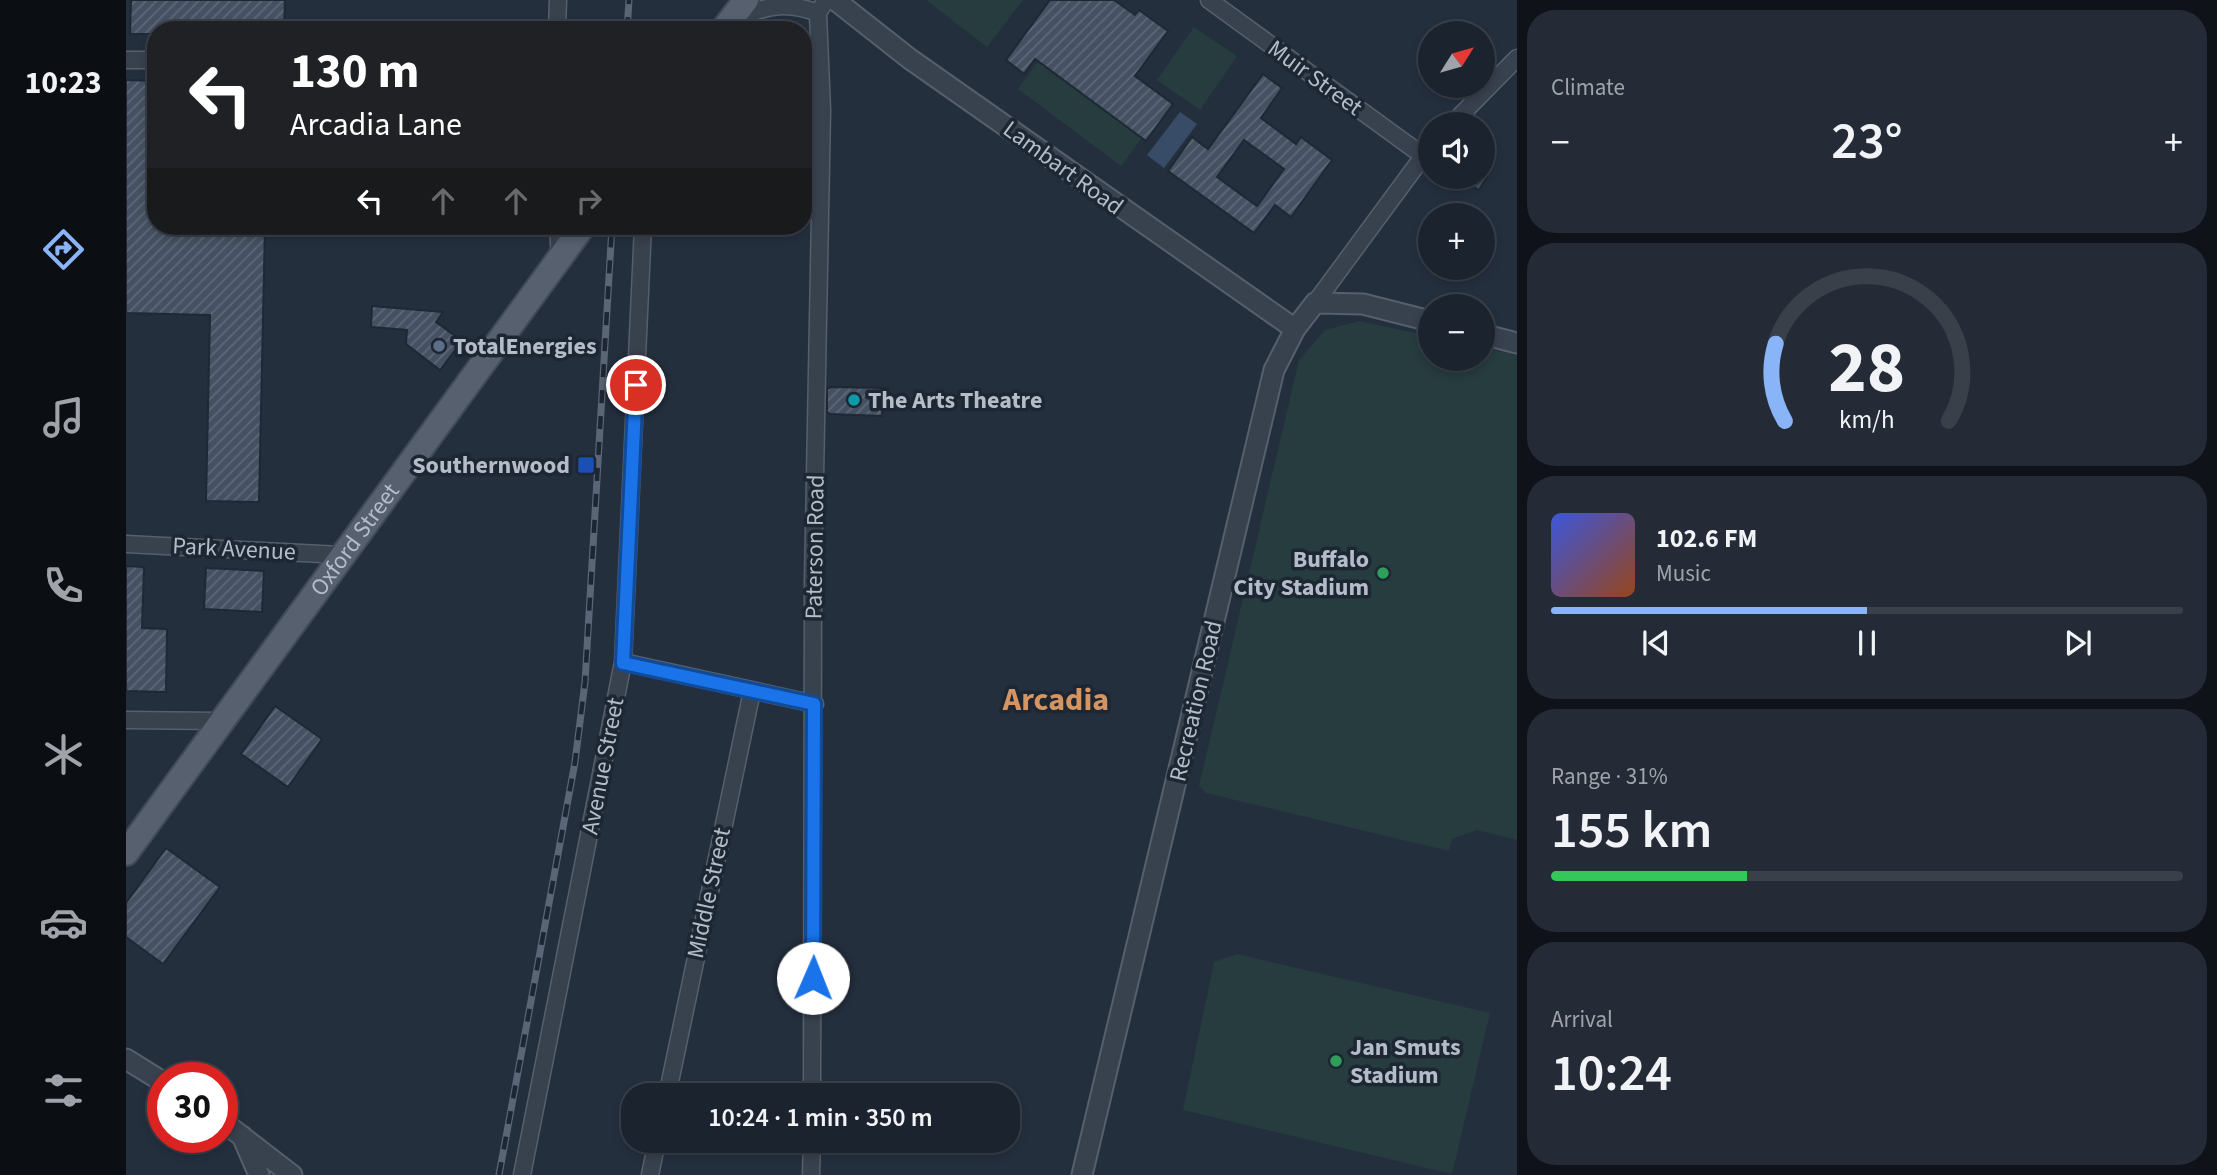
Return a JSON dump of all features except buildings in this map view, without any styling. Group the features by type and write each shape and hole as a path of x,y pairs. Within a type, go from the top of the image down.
{"main road":[{"name":"Oxford Street","path":"126,853 577,235"}],"street":[{"path":"557,21 558,0"},
{"name":"Lambart Road","path":"835,0 911,59 1099,194 1295,329"},
{"name":"Muir Street","path":"1209,0 1418,145"},
{"path":"733,16 779,5 822,7"},
{"name":"Paterson Road","path":"812,1083 813,581 822,7"},
{"path":"126,60 147,60"},
{"path":"1465,112 1513,68"},
{"name":"Recreation Road","path":"1082,1175 1274,370 1295,329 1418,162"},
{"path":"558,235 560,262"},
{"name":"Avenue Street","path":"522,1175 623,663 643,235"},
{"path":"1315,303 1363,304 1418,318"},
{"path":"1495,337 1517,342"},
{"name":"Park Avenue","path":"126,544 341,555"},
{"path":"623,663 814,704"},
{"name":"Middle Street","path":"670,1083 752,691"},
{"path":"126,720 220,721"},
{"path":"126,1059 147,1072"},
{"path":"240,1132 259,1175"},
{"path":"240,1132 292,1175"},
{"path":"650,1175 655,1153"},
{"path":"811,1175 812,1153"}],"green space":[{"path":"926,0 1023,0 987,47"},
{"path":"1194,27 1237,56 1200,110 1157,80"},
{"path":"1038,61 1142,138 1121,166 1018,89"},
{"name":"Buffalo City Stadium","path":"1359,321 1418,333 1418,371 1495,371 1495,351 1517,355 1517,840 1477,830 1452,839 1449,851 1206,793 1199,786 1299,360 1325,330"},
{"name":"Jan Smuts Stadium","path":"1237,954 1490,1013 1452,1174 1183,1110 1214,962"}],"water":[{"path":"1180,112 1197,124 1164,168 1147,155"}],"railway":[{"path":"628,21 629,0"},
{"path":"499,1175 575,762 585,682 611,235"}],"place":[{"name":"TotalEnergies","path":"439,346"},
{"name":"The Arts Theatre","path":"854,400"},
{"name":"Southernwood","path":"586,465"},
{"name":"Buffalo City Stadium","path":"1383,573"},
{"name":"Jan Smuts Stadium","path":"1336,1061"}],"district":[{"name":"Arcadia","path":"1056,700"}],"route":[{"path":"636,385 623,663 814,704 813,978"}]}
